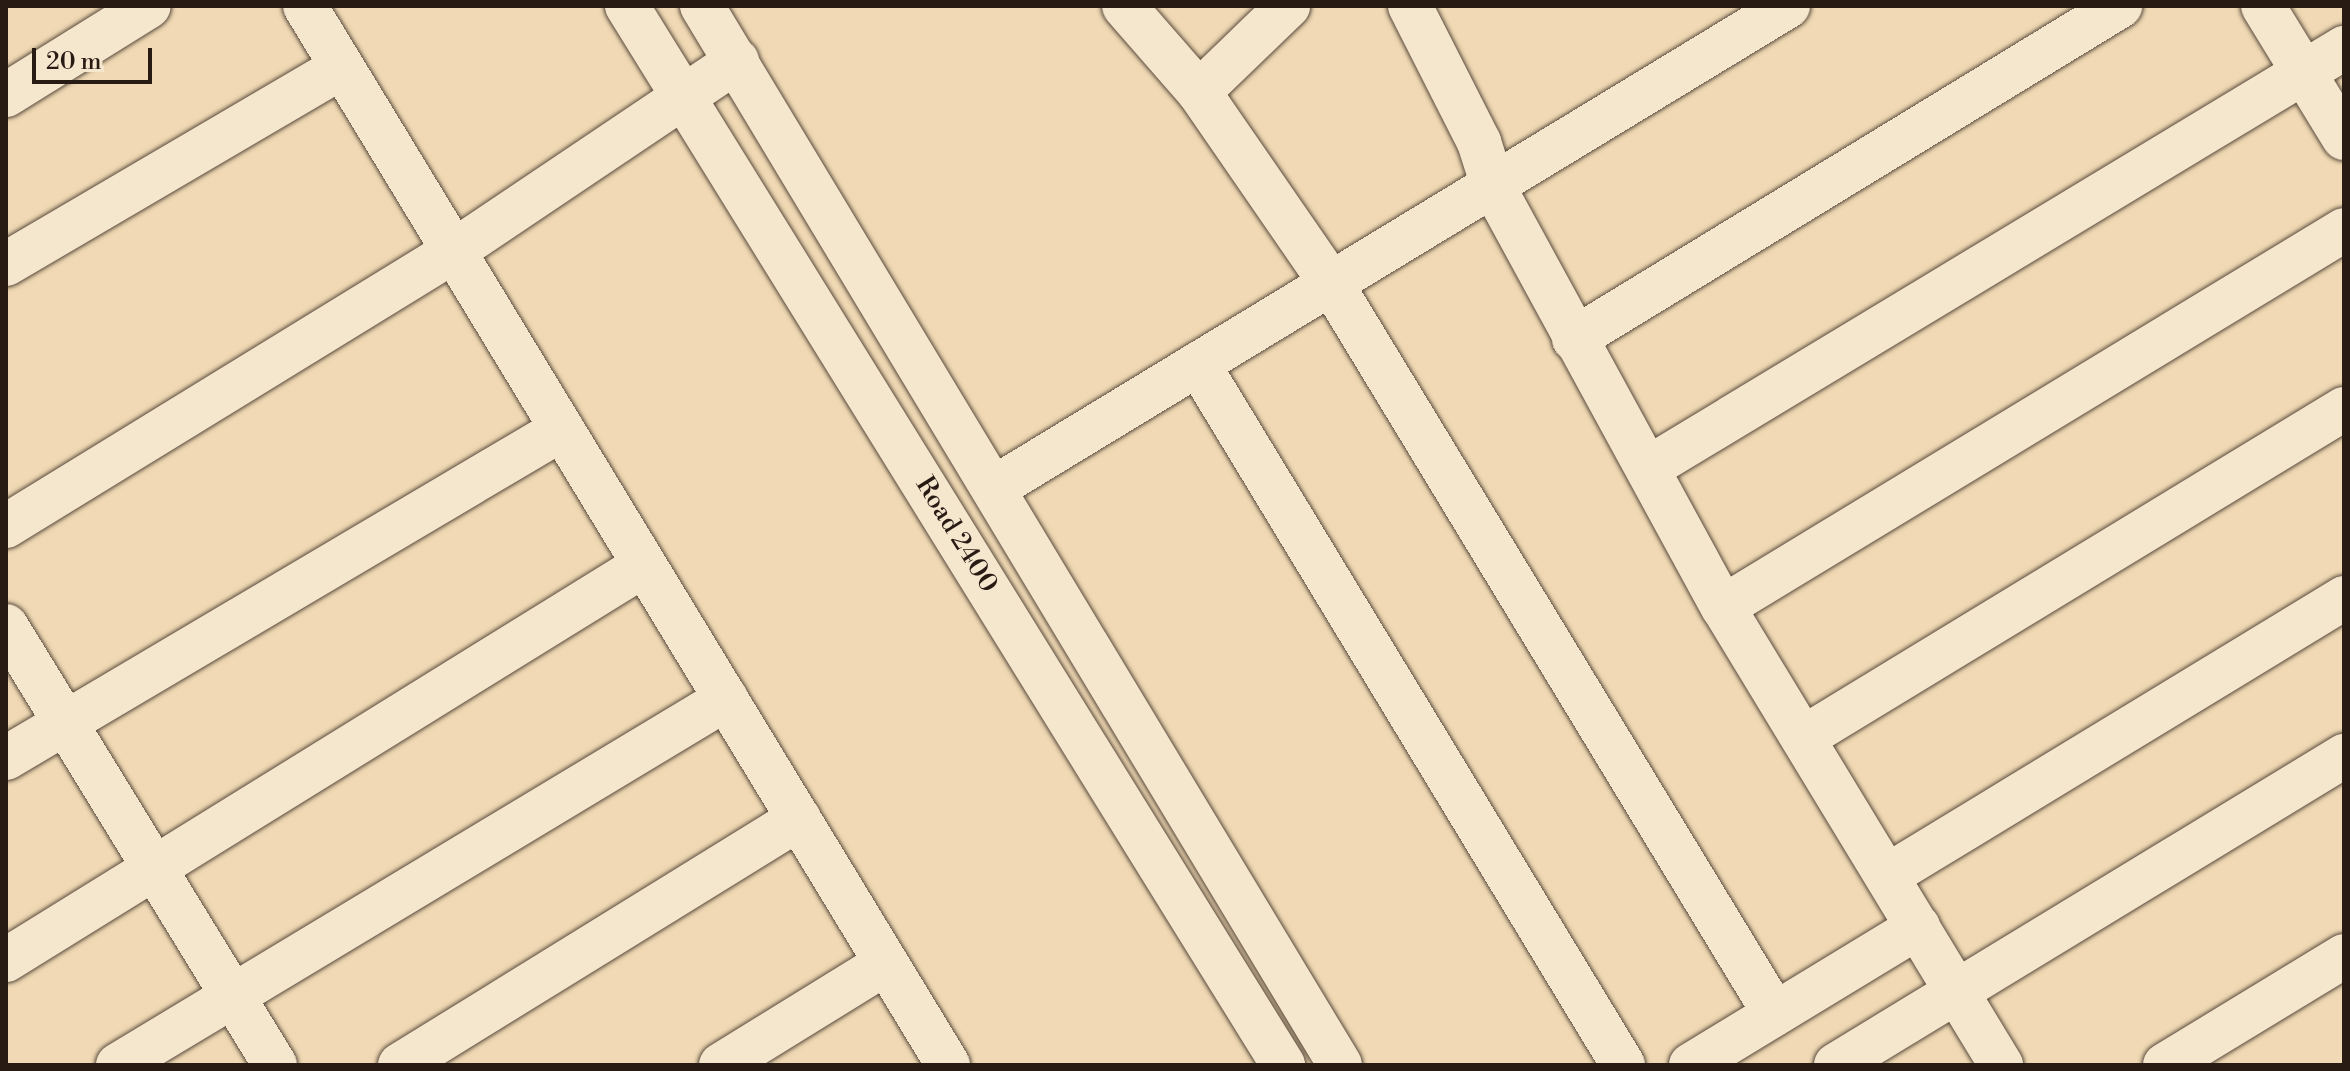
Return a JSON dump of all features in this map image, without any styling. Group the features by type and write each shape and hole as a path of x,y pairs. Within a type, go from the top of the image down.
{"street":[{"path":"6,95 149,6"},
{"path":"305,6 948,1065"},
{"name":"Road 2400","path":"627,6 1283,1065"},
{"path":"702,6 1340,1065"},
{"path":"1124,6 1199,92 1331,283 1775,1014"},
{"path":"1199,92 1288,6"},
{"path":"1410,6 1479,142 1493,186 1574,339 1650,467 1723,607 2001,1065"},
{"path":"994,488 1788,6"},
{"path":"1574,339 2120,6"},
{"path":"2263,6 2344,138"},
{"path":"1650,467 2344,48"},
{"path":"6,526 454,251 737,61"},
{"path":"6,264 342,67"},
{"path":"1723,607 2344,230"},
{"path":"1198,364 1623,1065"},
{"path":"1803,738 2344,409"},
{"path":"6,758 562,429"},
{"path":"6,960 156,871 644,565"},
{"path":"1887,876 2344,598"},
{"path":"6,626 275,1065"},
{"path":"118,1065 726,699"},
{"path":"1836,1065 2344,756"},
{"path":"421,1060 799,819"},
{"path":"1691,1065 1918,927"},
{"path":"2165,1065 2344,956"},
{"path":"721,1065 886,963"}]}
